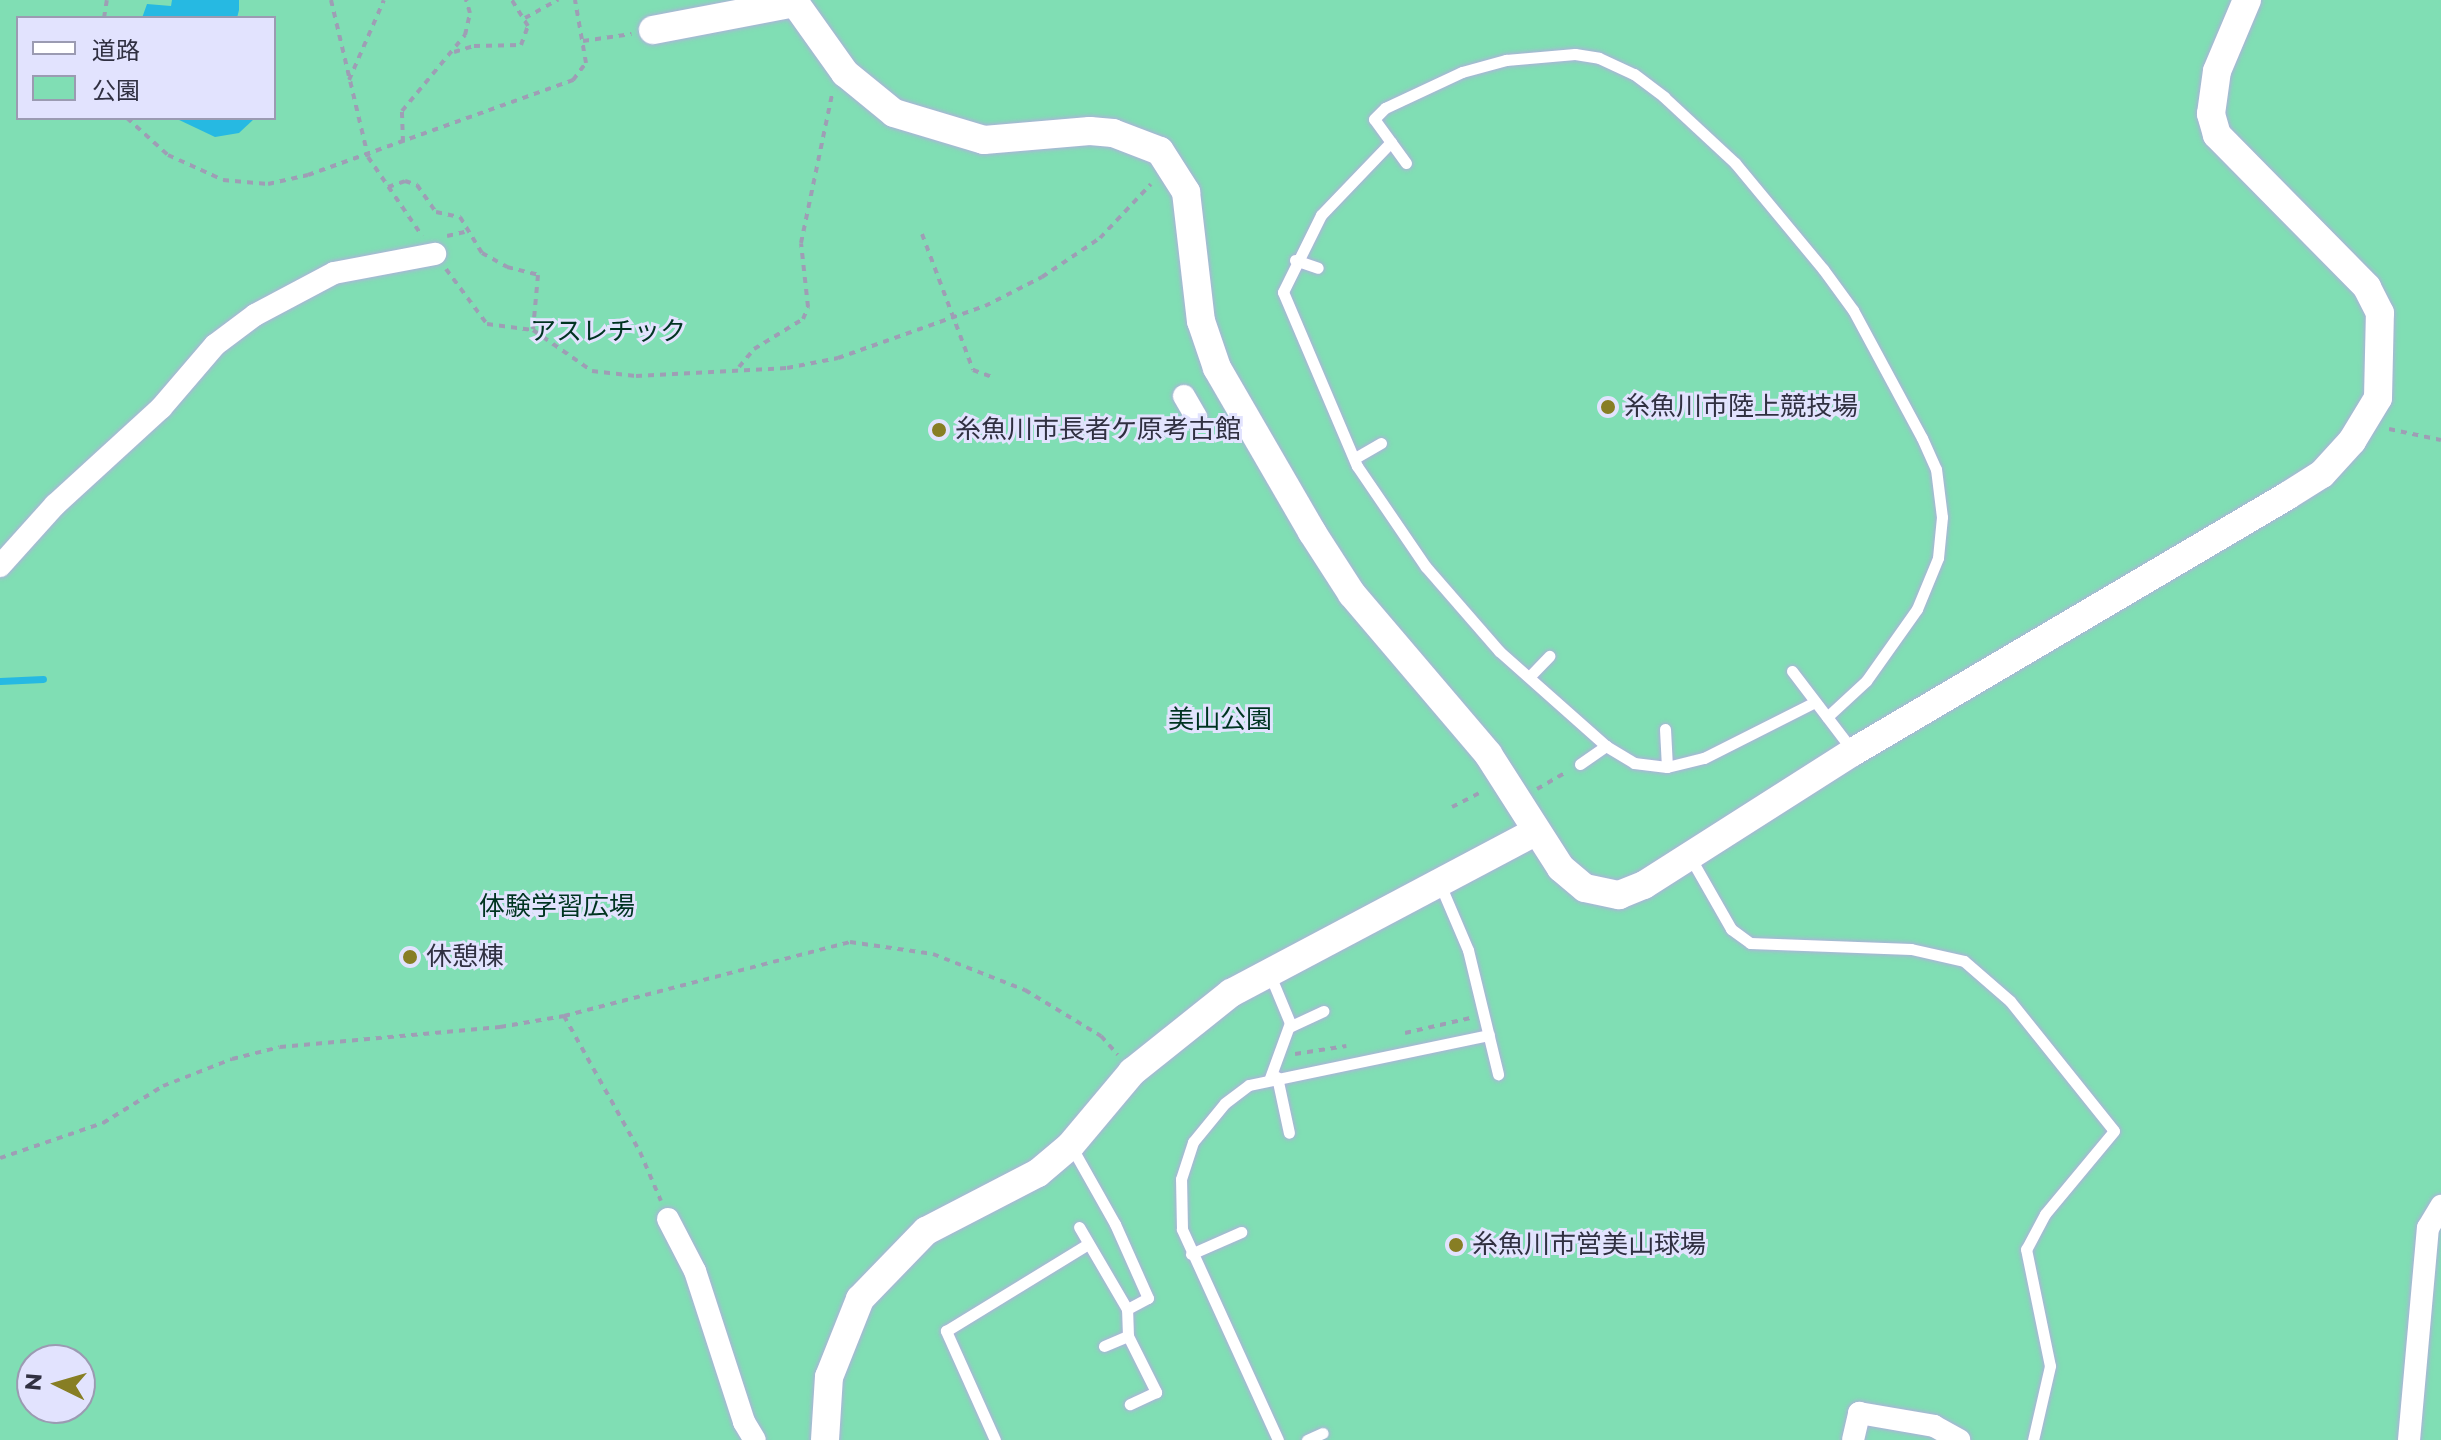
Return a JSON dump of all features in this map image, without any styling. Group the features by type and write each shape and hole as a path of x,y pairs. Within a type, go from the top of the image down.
{"street":[{"path":"653,30 794,1 845,73 894,113 984,140 1073,131 1113,133 1160,151 1174,167 1186,192 1201,321 1217,368 1352,594 1488,754 1535,832 1572,879 1606,894 1631,891 1690,857 1853,752 2322,474 2365,421 2378,398 2383,345 2380,313 2367,287 2217,135 2211,114 2217,71 2247,0"},
{"path":"0,566 55,505 161,408 215,345 255,315 334,273 435,254"},
{"path":"1184,396 1196,417"},
{"path":"825,1440 829,1377 841,1337 860,1299 885,1268 926,1231 1038,1173 1070,1146 1132,1072 1180,1029 1269,973 1535,832"},
{"path":"2409,1440 2428,1228 2441,1206"},
{"path":"668,1219 695,1271 744,1422 755,1440"},
{"path":"1853,1440 1859,1413 1934,1426 1959,1440"}],"lane":[{"path":"1406,163 1374,119 1385,108 1462,72 1534,55 1599,58 1634,74 1664,97 1735,163 1815,258 1853,310 1922,438 1936,469 1942,517 1938,558 1917,609 1866,681 1827,717"},
{"path":"1391,142 1329,205 1295,260 1283,292 1355,458 1426,567 1499,651 1606,746 1634,763 1667,767 1704,758 1815,702"},
{"path":"1295,260 1318,268"},
{"path":"1355,458 1381,443"},
{"path":"1530,676 1549,656"},
{"path":"1792,671 1853,752"},
{"path":"1665,729 1667,767"},
{"path":"1580,764 1606,746"},
{"path":"1690,857 1731,929 1750,943 1911,949 1964,961 2010,1001 2114,1131 2045,1214 2026,1249 2050,1366 2033,1440"},
{"path":"1438,881 1461,930 1498,1074"},
{"path":"1269,973 1288,1010 1289,1027 1274,1078 1289,1133"},
{"path":"1289,1027 1323,1011"},
{"path":"1278,1440 1191,1254 1180,1196 1193,1142 1225,1103 1274,1078 1489,1035"},
{"path":"1070,1146 1115,1224 1148,1298 1127,1309"},
{"path":"1079,1227 1127,1309 1128,1336 1156,1392 1130,1404"},
{"path":"1191,1254 1241,1232"},
{"path":"995,1440 946,1331 1088,1244"},
{"path":"1104,1346 1128,1336"},
{"path":"1307,1440 1323,1433"}],"path":[{"path":"331,0 348,83 368,157 435,254 487,324 533,330 592,371 636,376 738,368 787,368 838,358 956,317 1042,277 1100,238 1174,167"},
{"path":"348,83 384,0"},
{"path":"403,142 402,111 451,53 469,23 466,0"},
{"path":"451,53 474,46 515,48 526,40 525,18 512,0"},
{"path":"525,18 558,0"},
{"path":"129,120 168,155 223,180 268,184 368,157 573,80 586,63 575,0"},
{"path":"583,41 653,30"},
{"path":"738,368 754,349 803,319 808,307 801,243 835,85"},
{"path":"388,187 405,181 417,185 436,212 460,217 482,253 507,267 538,275 533,330"},
{"path":"922,234 956,317 973,370 992,377"},
{"path":"2365,421 2441,440"},
{"path":"1529,793 1580,764"},
{"path":"1452,807 1487,789"},
{"path":"0,1158 103,1123 163,1086 232,1059 280,1047 500,1027 564,1016 850,942 933,954 1025,990 1101,1036 1132,1072"},
{"path":"1394,1036 1484,1014"},
{"path":"564,1016 640,1152 668,1219"},
{"path":"1278,1056 1358,1043"}],"green space":[{"name":"美山公園","path":"0,0 2441,0 2441,1440 0,1440"}],"water":[{"path":"172,0 239,0 238,16 143,16 147,4 171,6"},
{"path":"179,120 253,120 239,133 215,137"}],"waterway":[{"path":"0,681 43,679"}],"place":[{"name":"糸魚川市陸上競技場","path":"1608,407"},
{"name":"糸魚川市長者ケ原考古館","path":"939,430"},
{"name":"休憩棟","path":"410,957"},
{"name":"糸魚川市営美山球場","path":"1456,1245"}],"park label":[{"name":"アスレチック","path":"608,332"},
{"name":"体験学習広場","path":"557,907"}]}
